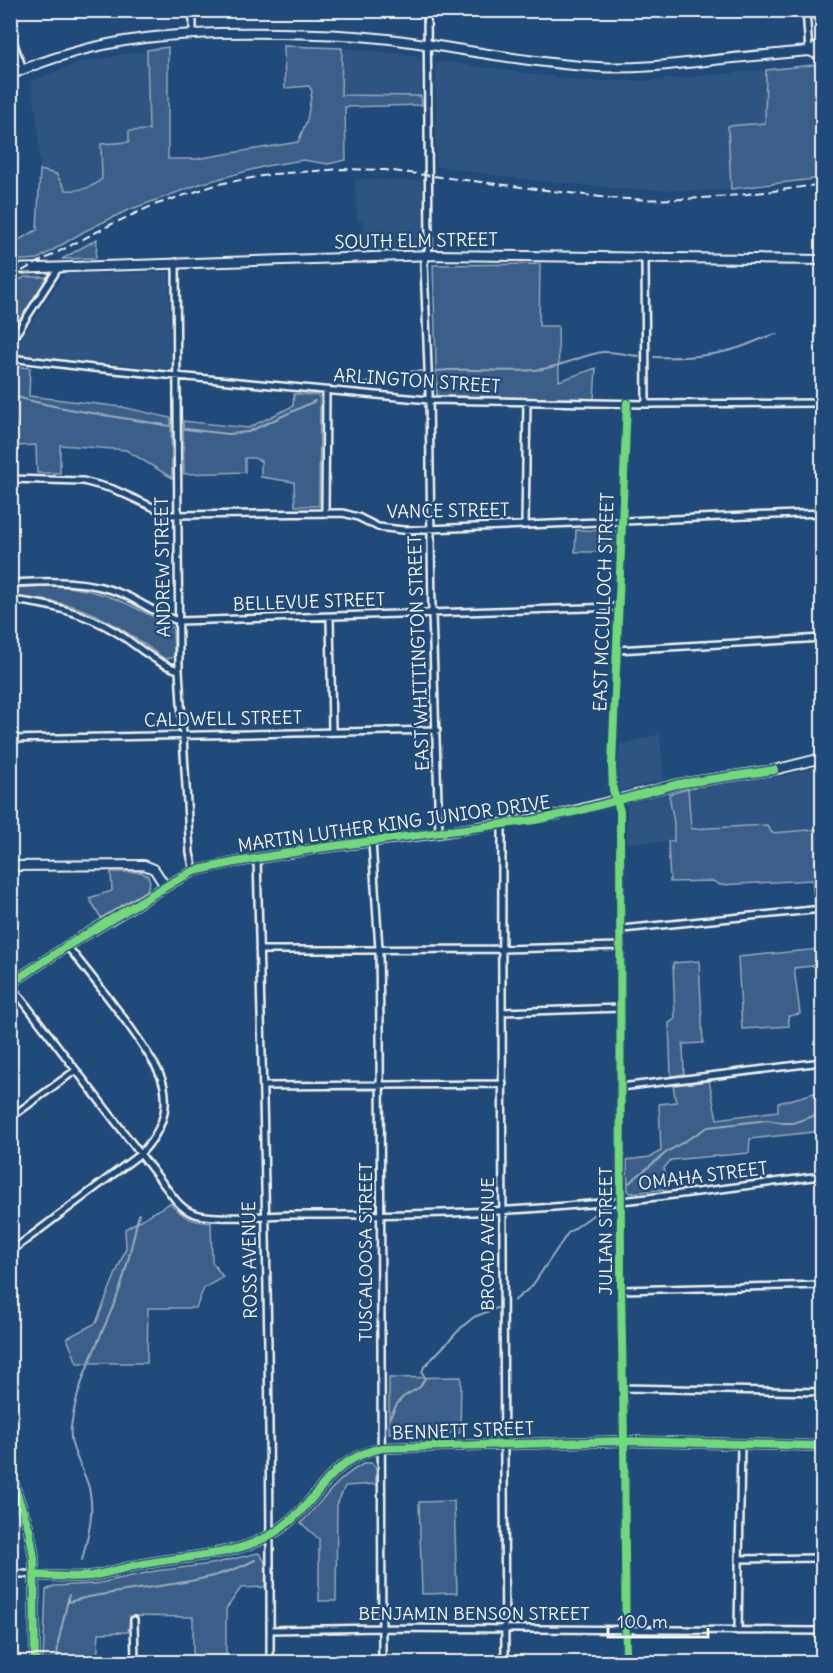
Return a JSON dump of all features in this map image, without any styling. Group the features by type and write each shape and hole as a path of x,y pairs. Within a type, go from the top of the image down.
{"main road":[{"path":"10,75 69,53 102,44 158,35 193,33 324,34 375,38 538,62 609,68 809,51 822,44"},
{"path":"809,51 822,56"},
{"name":"SOUTH ELM STREET","path":"10,269 427,255 822,260"},
{"name":"MARTIN LUTHER KING JUNIOR DRIVE","path":"13,982 67,946 165,886 194,871 257,858 501,825 558,815 678,783 774,770 822,758"},
{"path":"10,866 144,865 154,869 165,886"},
{"name":"BENNETT STREET","path":"36,1575 70,1577 96,1575 147,1563 246,1547 271,1535 301,1511 336,1470 354,1458 382,1448 624,1441 822,1446"},
{"path":"10,1474 29,1529 36,1575 35,1662"}],"street":[{"path":"192,10 193,33"},
{"name":"EAST WHITTINGTON STREET","path":"427,10 429,247 424,262 439,833"},
{"path":"806,10 809,51"},
{"path":"10,33 23,69"},
{"path":"645,256 646,404"},
{"name":"ANDREW STREET","path":"176,262 179,670 190,853 194,871"},
{"path":"10,343 59,267"},
{"name":"ARLINGTON STREET","path":"10,358 429,400 646,404 822,403"},
{"path":"325,512 326,391"},
{"path":"525,525 527,402"},
{"name":"EAST MCCULLOCH STREET","path":"617,801 613,790 612,766 627,403"},
{"name":"VANCE STREET","path":"10,479 84,481 113,489 170,515 325,512 358,517 386,529 822,513"},
{"name":"BELLEVUE STREET","path":"10,583 55,581 94,585 123,594 179,621 617,607"},
{"path":"10,600 54,606 85,616 117,633 166,666 179,670"},
{"path":"330,617 332,732"},
{"path":"616,650 822,638"},
{"name":"CALDWELL STREET","path":"10,739 437,730"},
{"name":"JULIAN STREET","path":"617,801 621,811 620,1201 626,1662"},
{"name":"BROAD AVENUE","path":"501,825 505,1662"},
{"name":"TUSCALOOSA STREET","path":"372,842 379,949 381,1085 382,1662"},
{"name":"ROSS AVENUE","path":"257,858 271,1535 270,1662"},
{"path":"622,928 822,909"},
{"path":"10,1252 140,1154 156,1135 161,1123 165,1100 161,1077 125,1018 67,946"},
{"path":"259,950 501,950 621,946"},
{"name":"OMAHA STREET","path":"10,970 13,982 76,1070 171,1194 182,1207 191,1213 214,1216 381,1215 504,1211 620,1201 822,1176"},
{"path":"502,1012 621,1008"},
{"path":"621,1087 822,1062"},
{"path":"10,1118 76,1070"},
{"path":"263,1086 502,1084"},
{"path":"621,1290 822,1285"},
{"path":"623,1388 822,1392"},
{"path":"738,1631 741,1444"},
{"path":"739,1559 822,1558"},
{"path":"10,1573 36,1575"},
{"path":"135,1620 135,1662"},
{"name":"BENJAMIN BENSON STREET","path":"270,1630 381,1628 822,1631"}],"shaded area":[{"path":"284,46 342,48 341,95 421,96 422,105 345,107 346,160 328,164 303,160 266,166 200,184 126,211 85,231 38,259 11,261 11,244 37,230 40,170 56,174 66,190 81,190 90,187 102,179 101,144 129,142 129,131 149,130 147,50 168,47 168,159 196,159 298,142 307,120 312,91 309,86 285,88"},
{"path":"342,48 415,55 421,61 421,96 340,95"},
{"path":"147,50 149,130 129,142 101,144 102,179 95,186 75,191 66,190 56,174 40,170 38,125 31,81 79,63"},
{"path":"440,61 582,81 650,81 766,70 766,123 728,126 731,189 707,191 623,189 511,178 436,166 436,65"},
{"path":"822,64 822,178 731,189 728,126 765,123 766,70"},
{"path":"355,179 422,181 423,247 364,249 363,222 357,219"},
{"path":"97,239 96,258 62,259"},
{"path":"540,264 539,326 558,326 559,381 596,368 594,399 437,396 433,265"},
{"path":"169,272 171,369 13,354 12,352 66,274"},
{"path":"25,277 48,277 11,333 11,284"},
{"path":"11,366 30,368 29,396 122,407 171,418 172,478 126,450 60,445 60,473 37,473 36,445 18,446 17,428 11,409"},
{"path":"294,394 317,395 320,398 319,506 295,506 294,482 261,477 261,461 254,458 245,458 245,472 184,474 183,421 248,428 293,406"},
{"path":"576,530 621,531 621,552 575,552"},
{"path":"56,586 102,594 141,610 169,625 173,629 174,654 172,658 165,659 118,627 91,613 58,602 11,596 11,588"},
{"path":"660,734 664,779 618,790 619,745"},
{"path":"822,766 822,829 772,833 766,825 691,829 688,789 783,776"},
{"path":"688,789 691,829 767,825 772,833 822,829 822,905 815,905 812,880 720,885 713,881 670,882 668,841 674,841 674,823 669,794"},
{"path":"669,794 674,823 674,841 627,843 627,805"},
{"path":"111,872 141,872 148,876 150,882 147,890 101,918 89,898 112,891"},
{"path":"820,949 822,965 794,968 800,1014 788,1016 789,1026 742,1029 738,957"},
{"path":"699,961 703,1043 683,1044 684,1074 671,1076 669,1023 675,1019 673,963"},
{"path":"709,1081 717,1119 778,1111 778,1103 822,1091 822,1131 750,1139 749,1153 671,1160 664,1168 666,1189 631,1193 628,1191 627,1160 650,1157 661,1151 659,1104 676,1102 673,1085"},
{"path":"170,1203 188,1218 211,1223 212,1262 223,1277 204,1288 196,1308 148,1308 147,1363 77,1363 67,1338 96,1323 126,1248 125,1229"},
{"path":"461,1377 460,1433 389,1433 389,1378"},
{"path":"365,1463 372,1463 376,1468 376,1484 345,1486 337,1505 336,1601 319,1601 319,1539 301,1523 346,1475"},
{"path":"454,1501 457,1593 422,1594 419,1502"},
{"path":"258,1553 265,1564 265,1587 241,1588 226,1609 226,1662 193,1662 193,1617 130,1616 128,1632 99,1633 97,1662 43,1662 46,1590 54,1586 95,1584 155,1571 212,1564"}],"waterway":[{"path":"654,357 685,357 718,353 777,334"},
{"path":"437,371 535,370 602,352 639,356"},
{"path":"363,385 391,374 422,371"},
{"path":"10,395 70,409 170,426"},
{"path":"185,429 228,434 248,432 315,401"},
{"path":"629,1183 667,1152 708,1127 768,1120 793,1123 822,1113"},
{"path":"514,1301 532,1286 568,1233 596,1213"},
{"path":"82,1560 90,1524 91,1497 72,1443 71,1427 78,1393 121,1284 139,1214"},
{"path":"390,1417 403,1397 420,1387 425,1378 422,1372 424,1367 463,1326 474,1317 497,1308"},
{"path":"68,1602 114,1592 188,1582 234,1569 255,1560"},
{"path":"57,1662 58,1643 69,1595"}],"railway":[{"path":"10,277 154,205 219,184 273,174 342,169 385,170 609,198 636,199 716,197 822,184"}],"cycle path":[{"path":"626,1662 621,1290 620,811 613,790 612,766 627,403"},
{"path":"10,984 67,946 194,871 319,848 535,820 678,784 774,770"},
{"path":"36,1575 91,1576 142,1564 217,1553 249,1545 265,1538 294,1518 325,1482 348,1462 382,1448 624,1441 822,1446"},
{"path":"10,1474 29,1529 34,1558 35,1662"}]}
